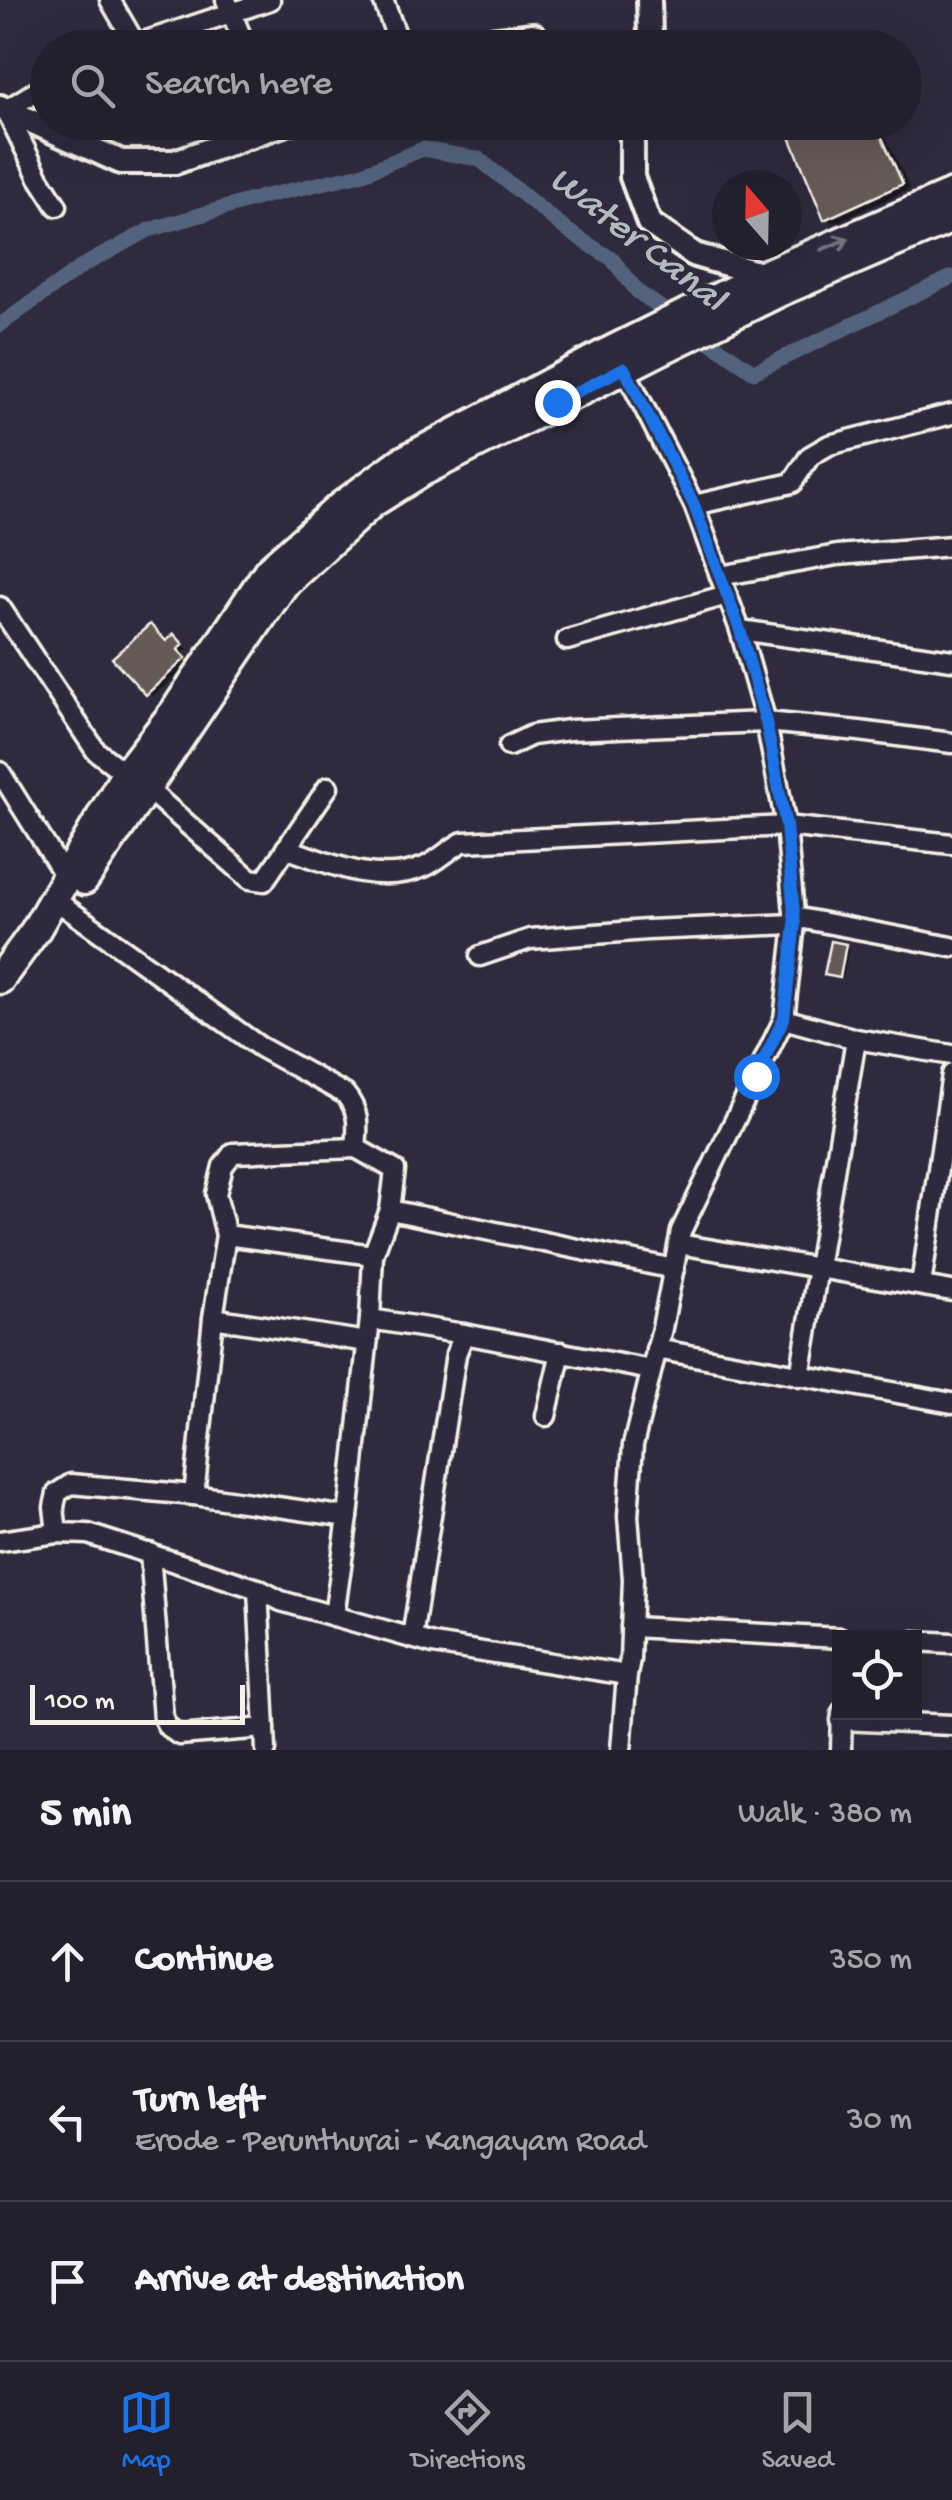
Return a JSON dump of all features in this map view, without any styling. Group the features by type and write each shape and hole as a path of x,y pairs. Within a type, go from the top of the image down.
{"main road":[{"path":"294,562 340,507 401,462 952,194"},
{"path":"772,283 952,218"},
{"path":"0,1003 65,907 174,711 269,570 294,562 372,503 423,472 624,368 654,341"},
{"path":"0,979 136,781"}],"street":[{"path":"110,0 123,30"},
{"path":"168,30 229,6 270,0"},
{"path":"383,0 394,30"},
{"path":"649,0 650,30"},
{"path":"229,6 239,30"},
{"path":"3,109 30,94"},
{"path":"3,109 30,121"},
{"path":"3,109 57,206"},
{"path":"73,140 122,162 174,162 235,140"},
{"path":"629,140 632,178 649,223 695,255 772,283"},
{"path":"621,1750 631,1627 628,1516 632,1445 681,1231 784,1018 794,920 786,826 766,722 740,630 694,505 624,368"},
{"path":"694,505 792,484 810,456 829,444 952,414"},
{"path":"720,576 837,555 952,546"},
{"path":"567,640 727,595"},
{"path":"0,607 96,751 250,879 264,881 328,787"},
{"path":"740,630 952,660"},
{"path":"510,746 532,735 569,730 766,722 952,743"},
{"path":"0,772 66,878"},
{"path":"286,848 361,874 402,874 427,866 463,842 786,826 952,844"},
{"path":"65,907 260,1047 345,1094 358,1117 356,1148"},
{"path":"480,956 530,939 794,920 952,947"},
{"path":"784,1018 856,1039 952,1055"},
{"path":"800,1376 856,1039"},
{"path":"921,1285 952,1074"},
{"path":"194,1495 226,1236 216,1194 223,1166 233,1152 356,1148 395,1170 390,1210 373,1255 370,1319 334,1616"},
{"path":"390,1210 674,1269"},
{"path":"226,1236 373,1255"},
{"path":"679,1244 952,1291"},
{"path":"213,1318 367,1342"},
{"path":"370,1319 652,1370"},
{"path":"412,1638 456,1354 464,1334"},
{"path":"656,1349 952,1402"},
{"path":"546,1416 560,1352"},
{"path":"57,1533 57,1493 71,1484 194,1495 348,1518"},
{"path":"0,1541 57,1533 88,1534 258,1589 282,1601 433,1644 627,1675"},
{"path":"150,1554 163,1718 168,1727 179,1736 265,1728"},
{"path":"258,1589 266,1750"},
{"path":"631,1627 832,1637"},
{"path":"922,1641 952,1643"},
{"path":"840,1750 842,1720"},
{"path":"891,1720 952,1725"}],"building":[{"path":"791,140 883,140 903,184 824,220"},
{"path":"150,624 166,641 174,634 183,644 178,650 186,658 146,695 112,658"},
{"path":"831,941 846,944 840,978 824,975"}],"waterway":[{"name":"Water Canal","path":"0,325 84,265 149,230 262,197 361,174 423,149 479,159 568,231 612,259 638,292 677,319"},
{"name":"Water Canal","path":"696,332 754,372 952,277"}],"route":[{"path":"557,402 624,368 694,505 740,630 766,722 786,826 795,924 784,1018 756,1076"}]}
